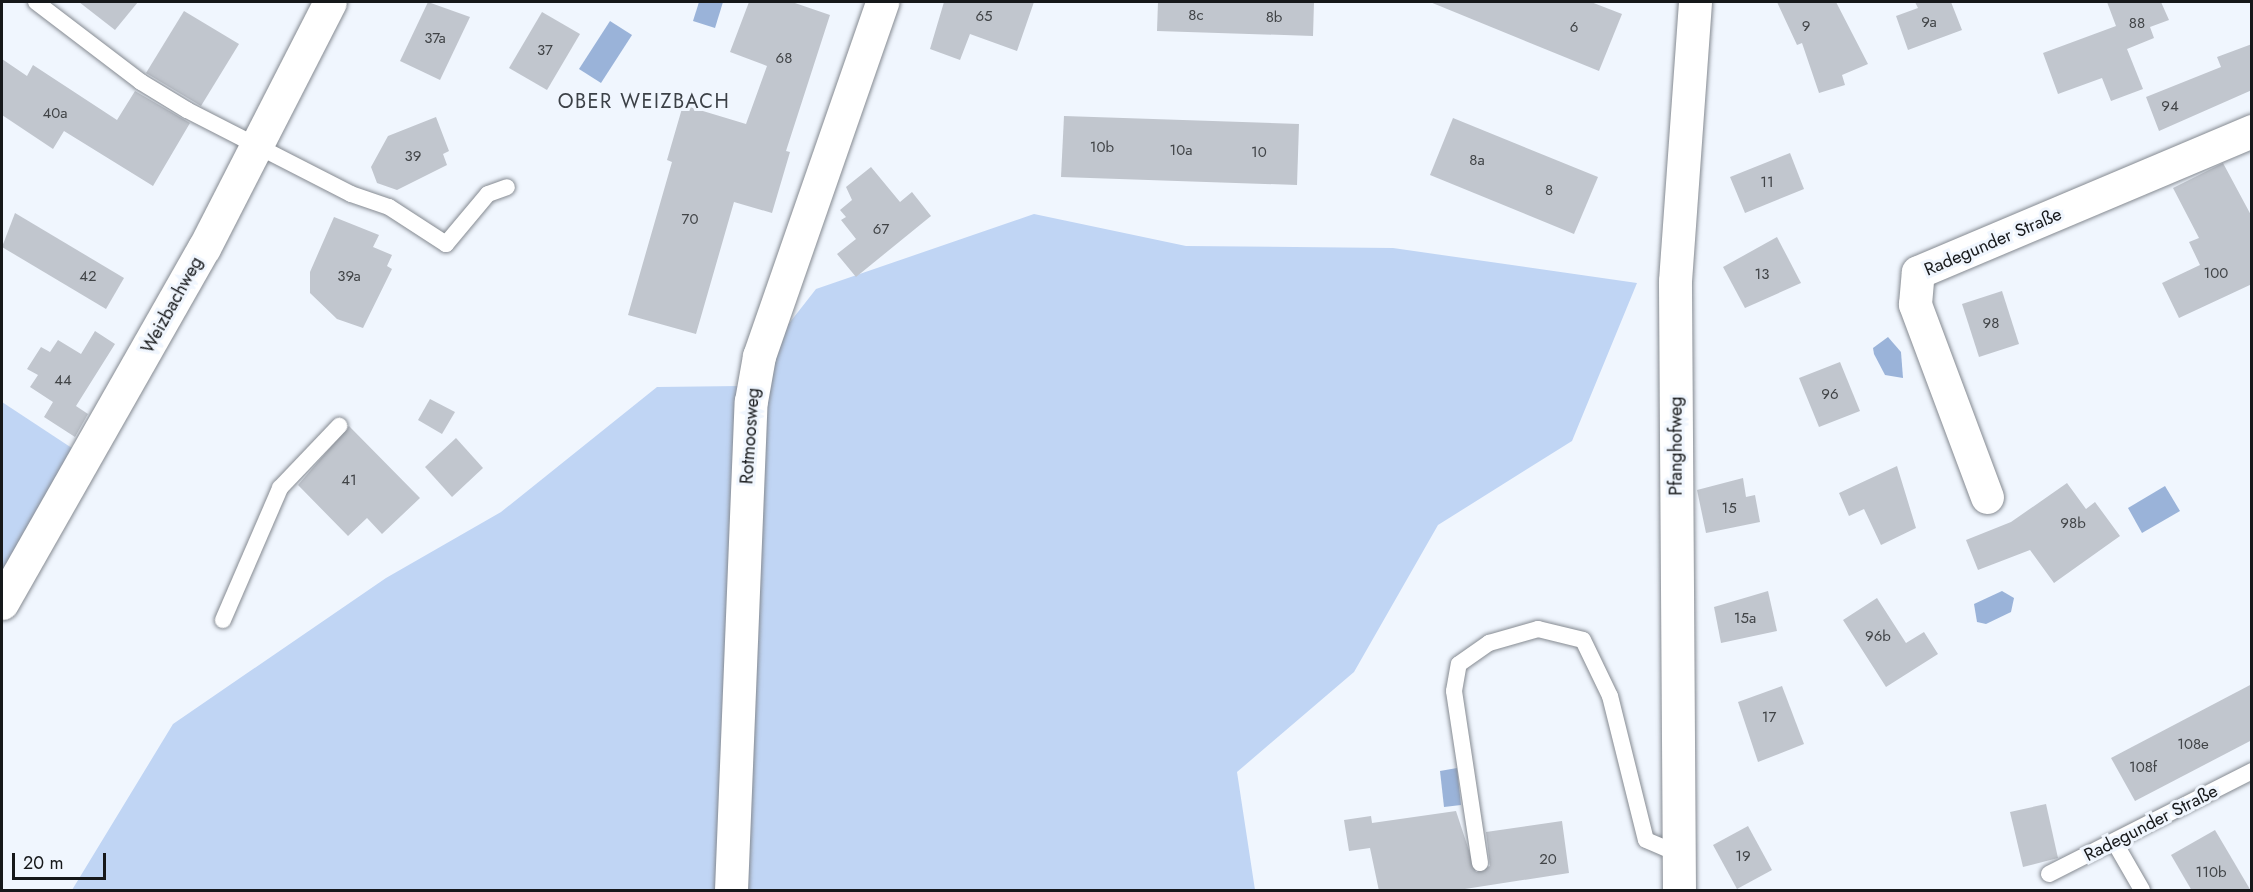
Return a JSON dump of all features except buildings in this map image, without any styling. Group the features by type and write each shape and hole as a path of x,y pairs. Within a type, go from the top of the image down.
{"street":[{"name":"Weizbachweg","path":"2,603 257,146 330,2"},
{"name":"Rotmoosweg","path":"731,891 751,400 759,356 882,2"},
{"name":"Pfanghofweg","path":"1679,891 1675,281 1695,2"},
{"name":"Radegunder Straße","path":"1987,496 1915,304 1918,272 2252,131"}],"lane":[{"path":"36,2 141,82 257,146 389,207 446,244 488,194 507,187"},
{"path":"223,620 280,488 339,426"},
{"path":"1480,863 1454,691 1459,664 1489,643 1538,629 1583,640 1610,696 1646,840 1679,854"},
{"name":"Radegunder Straße","path":"2049,874 2115,843 2252,771"},
{"path":"2115,843 2142,891"}],"shaded area":[{"path":"699,2 723,2 715,28 693,21"},
{"path":"610,21 632,35 601,83 579,69"},
{"path":"1034,214 1186,246 1393,248 1637,283 1572,441 1438,525 1354,672 1237,772 1255,890 72,890 173,724 386,578 501,512 657,387 740,386 816,289"},
{"path":"1888,337 1901,352 1903,378 1885,375 1874,354 1873,348"},
{"path":"2,402 87,458 2,603"},
{"path":"2165,486 2180,511 2142,533 2128,508"},
{"path":"2002,591 2014,598 2011,612 1986,624 1977,622 1974,604"},
{"path":"1457,768 1461,805 1444,807 1440,771"}],"district":[{"name":"OBER WEIZBACH","path":"644,101"}]}
